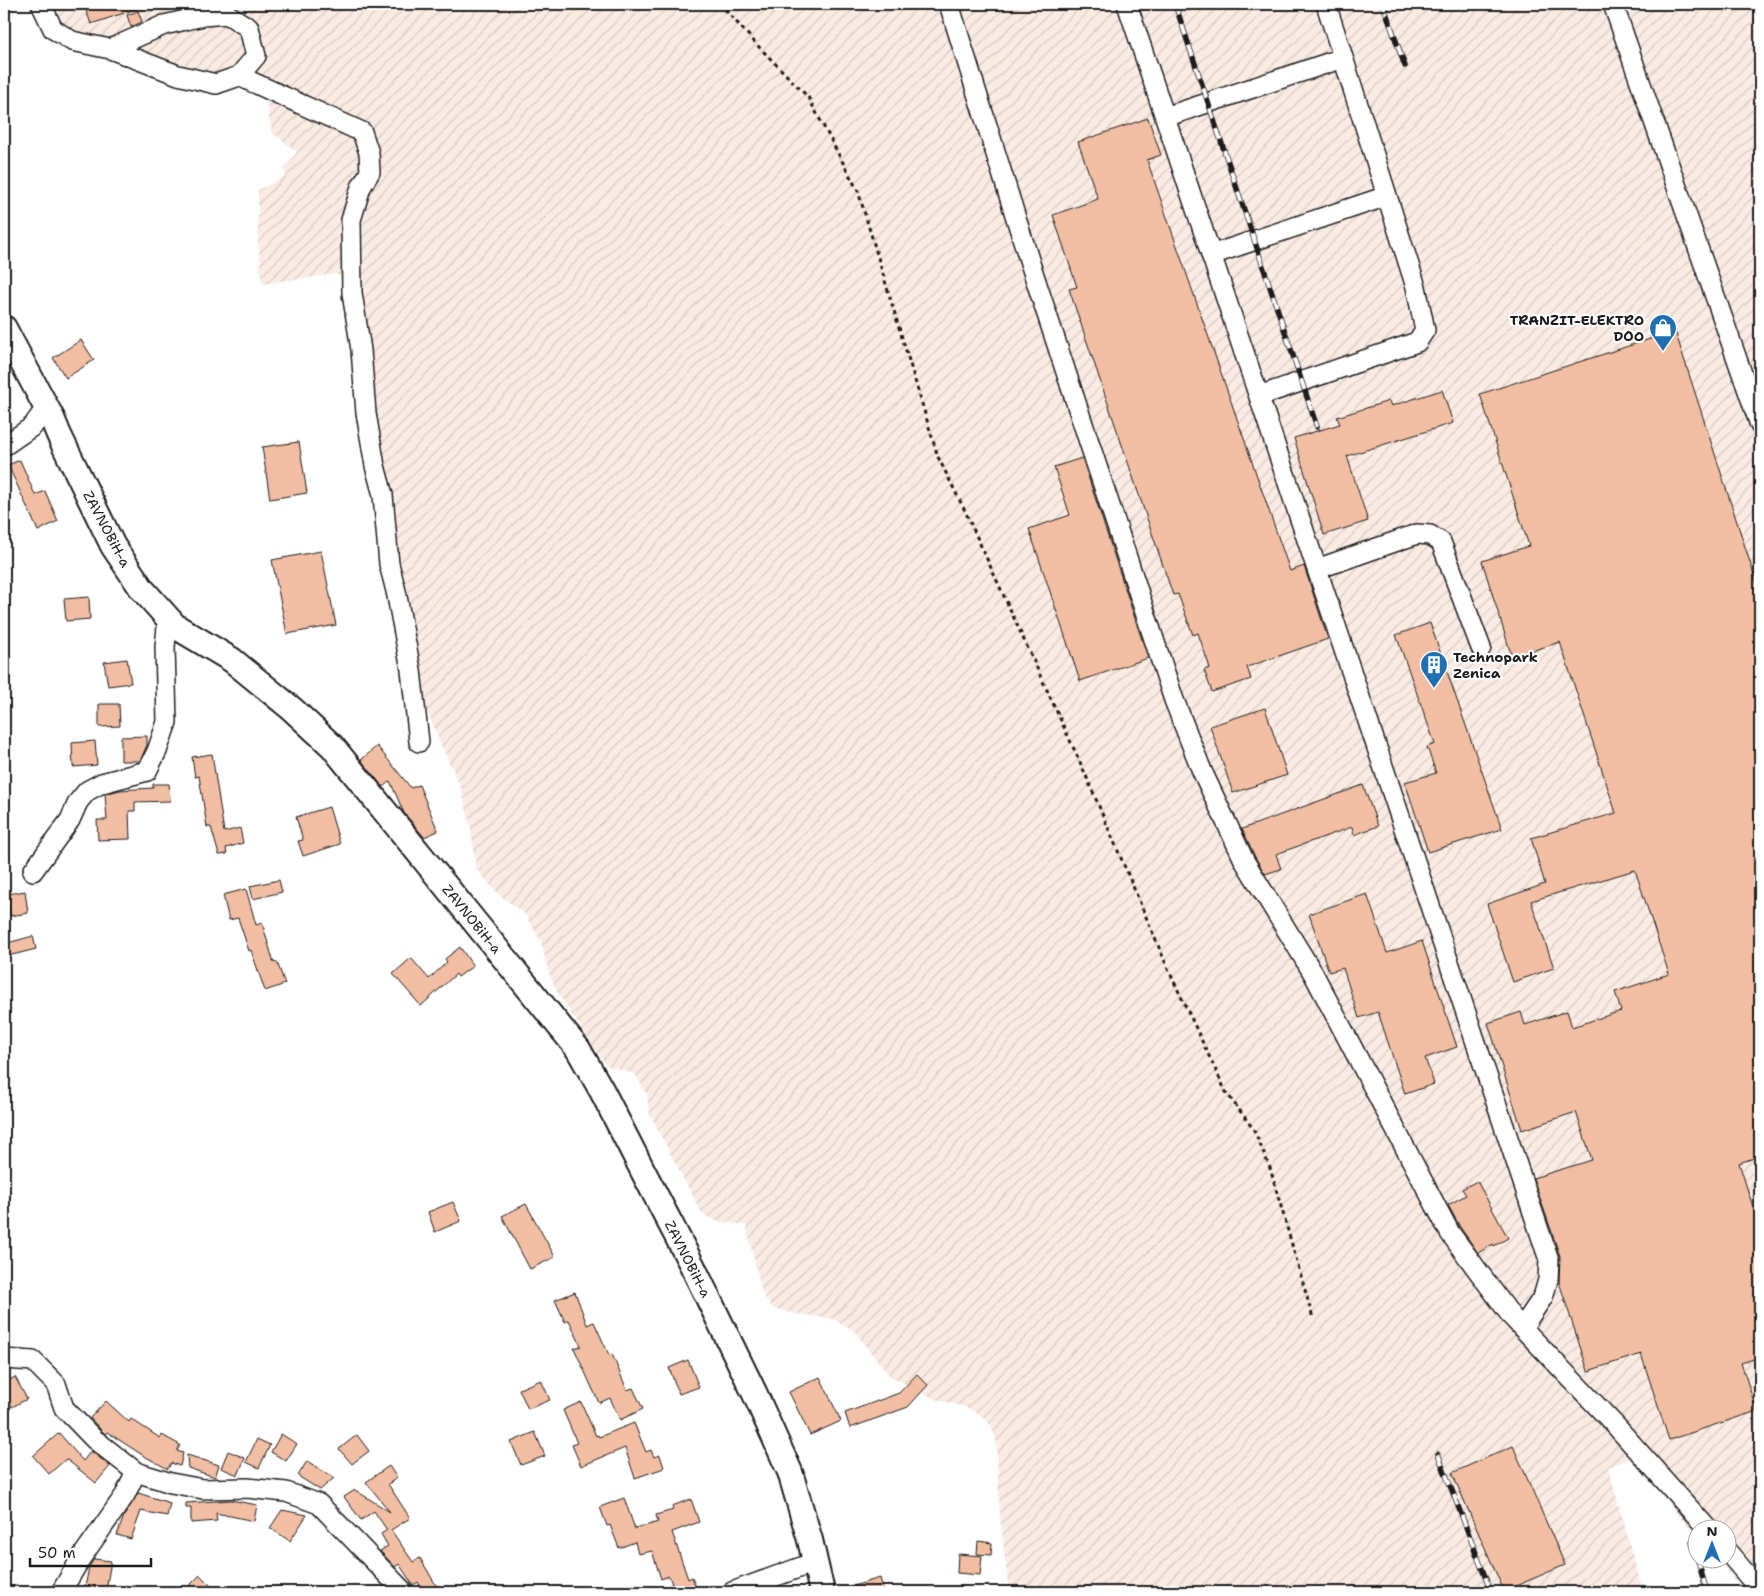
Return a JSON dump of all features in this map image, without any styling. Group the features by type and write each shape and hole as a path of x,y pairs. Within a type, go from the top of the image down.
{"main road":[{"name":"ZAVNOBiH-a","path":"4,328 47,406 113,546 142,589 176,626 232,660 292,709 332,746 578,1049 602,1090 692,1265 754,1392 790,1472 822,1592"}],"street":[{"path":"41,4 54,29 72,41 110,49 178,75 216,84 239,76 256,56 249,28 228,14 203,16 164,25 110,49"},
{"path":"949,4 1031,266 1174,700 1202,771 1245,862 1313,973 1450,1233 1512,1317 1615,1425 1698,1518"},
{"path":"1127,4 1549,1260 1548,1280 1543,1297 1522,1328"},
{"path":"1259,396 1416,342 1425,330 1416,287 1326,4"},
{"path":"1613,4 1760,425"},
{"path":"1165,117 1343,58"},
{"path":"239,76 362,132 369,153 370,172 361,187 351,220 352,293 361,350 366,413 375,466 383,495 389,564 411,670 419,742"},
{"path":"1211,255 1387,196"},
{"path":"4,446 32,426 47,406"},
{"path":"1317,569 1417,534 1430,535 1441,542 1481,648"},
{"path":"33,871 70,820 78,802 87,791 102,783 147,771 157,752 167,722 165,647 168,617"},
{"path":"4,1359 34,1361 56,1384 64,1408 94,1439 136,1472 171,1484 203,1489 248,1488 286,1492 319,1504 404,1592"},
{"path":"61,1592 81,1558 125,1495 136,1472"},
{"path":"1736,1560 1758,1582"},
{"path":"732,1592 815,1562"}],"path":[{"path":"720,4 808,97 858,191 938,457 966,511 1084,771 1197,1032 1226,1092 1254,1130 1270,1168 1312,1318"}],"shaded area":[{"path":"55,4 1760,4 1760,1592 1745,1592 1724,1568 1736,1568 1736,1518 1686,1518 1686,1524 1630,1458 1608,1467 1643,1592 1009,1592 1000,1515 996,1440 991,1425 981,1415 968,1408 935,1399 890,1376 855,1332 834,1319 796,1314 772,1308 762,1293 746,1225 718,1222 702,1214 650,1115 647,1095 635,1074 606,1065 557,992 548,970 541,941 525,914 498,894 476,869 471,829 461,788 423,701 378,510 343,278 336,274 262,284 258,240 258,190 286,176 284,168 297,152 272,132 265,98 248,80 232,84 103,51 63,24"}],"building":[{"path":"96,4 145,4 145,6 91,24 86,10 97,6"},
{"path":"138,11 142,22 131,27 127,15"},
{"path":"1148,118 1161,155 1147,160 1290,571 1304,566 1328,639 1247,667 1251,679 1212,692 1204,670 1210,668 1198,633 1193,635 1178,594 1173,595 1069,289 1077,287 1053,215 1098,199 1078,142"},
{"path":"1675,331 1760,593 1760,1156 1739,1163 1760,1229 1760,1357 1741,1363 1757,1411 1669,1440 1641,1354 1588,1371 1559,1282 1560,1256 1533,1178 1592,1160 1576,1112 1522,1130 1488,1023 1521,1012 1525,1025 1567,1011 1572,1027 1621,1011 1615,992 1669,974 1635,870 1531,901 1554,968 1513,982 1487,904 1545,884 1531,838 1616,813 1560,642 1512,657 1482,561 1529,546 1480,394"},
{"path":"81,340 94,360 66,378 53,358"},
{"path":"1442,390 1453,423 1347,456 1368,521 1324,535 1294,438 1340,424 1337,417 1389,401 1391,406"},
{"path":"299,442 307,493 270,499 262,447"},
{"path":"1082,458 1148,658 1080,681 1029,529 1070,515 1054,467"},
{"path":"20,460 35,495 45,491 58,521 38,531 8,465"},
{"path":"321,551 336,625 287,634 272,560"},
{"path":"89,597 90,619 66,621 64,599"},
{"name":"Technopark Zenica","path":"1430,623 1502,829 1428,852 1405,782 1436,773 1427,747 1435,744 1396,635"},
{"path":"127,659 131,683 108,686 104,662"},
{"path":"99,704 119,704 120,726 99,727"},
{"path":"1265,708 1287,775 1233,793 1210,726"},
{"path":"147,736 147,745 140,761 121,761 121,737"},
{"path":"95,741 97,765 73,767 72,743"},
{"path":"377,746 411,788 419,785 438,831 424,837 404,813 390,781 383,787 361,760"},
{"path":"212,754 224,832 240,828 243,843 226,848 227,854 219,855 211,827 207,827 199,776 195,777 192,757"},
{"path":"153,784 169,784 170,801 135,802 135,811 129,811 130,839 98,840 97,820 107,820 105,794 120,790 153,788"},
{"path":"1363,785 1378,826 1354,835 1352,827 1276,854 1281,869 1265,874 1242,829"},
{"path":"329,807 340,844 303,856 298,841 303,840 296,817"},
{"path":"279,880 282,892 253,899 250,886"},
{"path":"246,889 256,925 262,923 274,963 277,962 285,984 265,991 238,918 229,920 223,895"},
{"path":"25,891 28,913 10,916 7,894"},
{"path":"1367,894 1387,953 1422,941 1457,1047 1425,1058 1434,1084 1405,1094 1378,1012 1359,1018 1343,968 1329,972 1309,914"},
{"path":"33,936 36,949 4,957 4,944"},
{"path":"460,947 473,966 458,977 456,974 421,1006 393,974 411,958 429,979 447,962 445,959"},
{"path":"1477,1181 1508,1238 1478,1253 1448,1205 1466,1195 1462,1189"},
{"path":"453,1202 461,1221 435,1232 428,1212"},
{"path":"526,1204 555,1257 530,1269 502,1216"},
{"path":"575,1292 587,1325 594,1322 609,1355 612,1354 627,1390 633,1388 643,1409 620,1420 610,1398 599,1403 574,1348 581,1346 569,1320 565,1322 555,1300"},
{"path":"688,1360 699,1387 679,1394 669,1368"},
{"path":"917,1374 928,1385 908,1407 850,1428 845,1413 899,1393"},
{"path":"15,1377 27,1399 12,1407 4,1392 4,1383"},
{"path":"820,1377 841,1421 810,1435 789,1392"},
{"path":"541,1380 550,1400 528,1409 519,1389"},
{"path":"106,1401 129,1422 131,1419 160,1438 162,1435 180,1445 177,1451 183,1453 180,1466 171,1463 168,1469 107,1432 105,1434 90,1418"},
{"path":"581,1402 596,1436 598,1435 599,1437 634,1423 646,1452 651,1450 654,1457 660,1455 664,1468 635,1478 625,1448 581,1466 572,1445 577,1443 563,1410"},
{"path":"535,1432 545,1456 521,1465 511,1442"},
{"path":"59,1433 83,1461 91,1451 110,1466 96,1483 66,1459 49,1474 33,1456"},
{"path":"281,1434 297,1444 286,1461 271,1452"},
{"path":"357,1435 369,1451 352,1464 339,1449"},
{"path":"257,1439 270,1445 259,1468 246,1462"},
{"path":"1513,1446 1565,1565 1504,1591 1452,1473"},
{"path":"228,1451 245,1458 238,1475 221,1468"},
{"path":"187,1455 219,1465 215,1477 188,1468"},
{"path":"307,1461 334,1478 320,1490 298,1476"},
{"path":"389,1466 397,1478 388,1484 410,1518 391,1530 413,1562 420,1558 440,1592 423,1592 418,1582 413,1585 399,1564 395,1567 380,1551 388,1546 381,1534 387,1530 374,1511 361,1520 344,1497 355,1490 390,1512 366,1482"},
{"path":"138,1493 170,1503 167,1516 141,1511 131,1539 117,1535 124,1516"},
{"path":"624,1498 635,1529 658,1522 656,1515 673,1510 672,1506 691,1499 699,1522 672,1532 688,1579 692,1577 698,1592 655,1592 655,1590 672,1584 669,1576 661,1579 652,1551 638,1554 635,1542 619,1548 610,1525 607,1526 600,1507"},
{"path":"231,1500 257,1505 254,1521 216,1513 217,1521 191,1523 191,1508 186,1508 186,1503"},
{"path":"282,1510 307,1515 290,1541 270,1528"},
{"path":"978,1541 992,1543 991,1555 977,1554"},
{"path":"958,1554 982,1556 980,1575 957,1573"},
{"path":"94,1559 111,1561 106,1590 85,1587 89,1567"},
{"path":"200,1575 211,1586 205,1592 183,1592"},
{"path":"880,1578 884,1592 843,1592 843,1589"}],"railway":[{"path":"1175,4 1317,427"},
{"path":"1383,4 1405,66"},
{"path":"1438,1454 1491,1592"},
{"path":"1700,1568 1707,1592"}],"place":[{"name":"TRANZIT-ELEKTRO DOO","path":"1663,352"},
{"name":"Technopark Zenica","path":"1434,689"}]}
